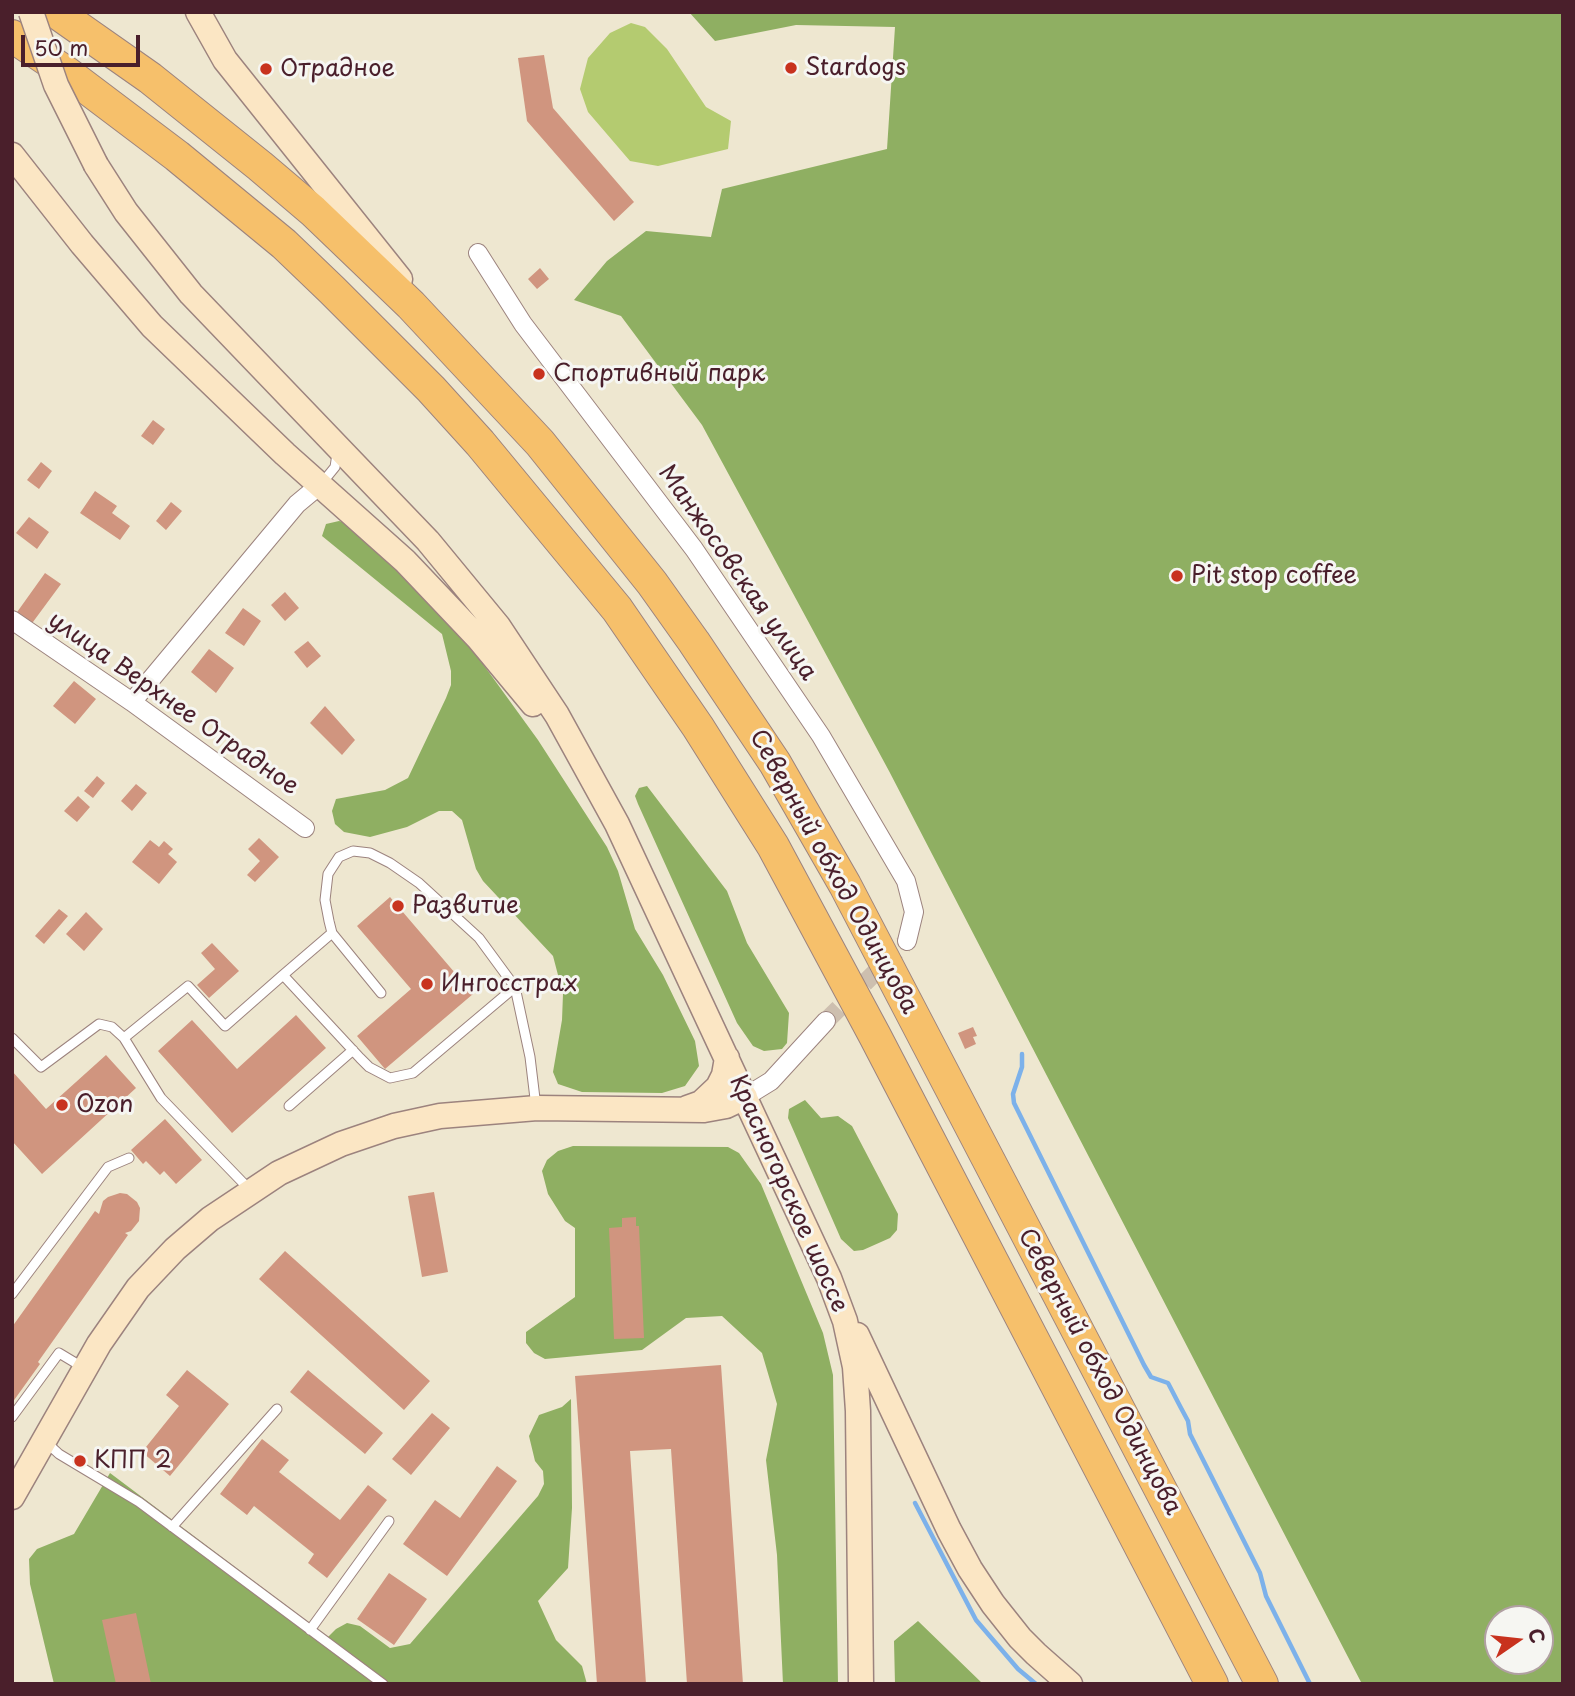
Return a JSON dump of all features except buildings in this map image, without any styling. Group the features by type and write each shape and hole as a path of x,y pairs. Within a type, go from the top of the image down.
{"highway":[{"name":"Северный обход Одинцова","path":"56,12 150,78 260,166 363,258 463,358 540,443 652,583 735,702 799,803 914,1015 1262,1684"},
{"name":"Северный обход Одинцова","path":"12,36 95,93 284,244 431,389 480,443 617,609 698,727 779,858 875,1035 1212,1684"}],"main road":[{"path":"31,12 56,85 96,164 132,221 191,294 428,541 498,626 577,750 648,889"},
{"path":"198,12 225,60 238,77 463,358"},
{"path":"12,155 82,244 152,326 216,391 405,561 515,680 575,766 648,889"},
{"name":"Красногорское шоссе","path":"648,889 829,1278 845,1321 857,1389 860,1684"},
{"path":"674,1110 701,1104 710,1096 724,1075 727,1058"},
{"path":"14,1489 45,1441 99,1344 138,1288 175,1249 210,1219 279,1173 341,1144 394,1126 440,1116 537,1108 704,1110 726,1106 745,1097"},
{"path":"829,1278 970,1569 1020,1638 1070,1684"}],"street":[{"name":"Манжосовская улица","path":"478,253 523,324 694,549 821,737 906,881 914,912 907,941"},
{"path":"132,702 297,504 321,484"},
{"name":"улица Верхнее Отрадное","path":"12,620 132,702 305,828"},
{"path":"745,1097 771,1082 826,1021"}],"lane":[{"path":"321,484 335,467 337,445"},
{"path":"381,993 332,933 325,900 328,874 339,857 353,851 370,853 419,883 478,938 516,987 537,1108"},
{"path":"124,1038 188,986 225,1026 332,933"},
{"path":"283,975 369,1067 390,1079 413,1073 516,987"},
{"path":"12,1038 41,1067 100,1024 112,1027 124,1038 161,1098 251,1191"},
{"path":"289,1106 353,1050"},
{"path":"12,1294 108,1167 129,1158"},
{"path":"12,1417 59,1353 85,1369"},
{"path":"172,1527 277,1409"},
{"path":"45,1441 59,1454 139,1502 383,1684"},
{"path":"310,1630 389,1521"}],"green space":[{"path":"689,12 1563,12 1563,1684 1362,1684 889,771 702,425 621,316 574,300 607,261 646,231 711,237 722,189 887,149 895,27 796,25 715,41"},
{"path":"631,23 645,27 667,49 706,107 731,121 728,149 658,166 630,161 588,112 580,89 588,58 610,33"},
{"path":"339,521 352,524 467,642 538,740 607,847 618,871 635,929 663,975 695,1041 699,1066 685,1086 662,1093 582,1092 558,1084 553,1072 562,1020 563,994 553,956 483,881 476,869 462,820 452,811 439,811 407,827 370,837 344,832 335,824 332,811 336,799 385,790 408,778 451,685 451,671 442,634 322,536 326,524"},
{"path":"647,786 727,891 747,943 789,1013 787,1043 782,1049 764,1051 753,1046 737,1023 638,804 635,796 639,788"},
{"path":"805,1100 821,1118 838,1116 852,1126 898,1214 897,1230 890,1238 863,1250 854,1251 841,1239 788,1118 789,1109"},
{"path":"573,1146 728,1147 739,1153 761,1184 823,1333 833,1375 838,1684 783,1684 777,1555 766,1460 777,1404 762,1353 722,1316 686,1318 642,1350 545,1359 534,1353 526,1343 526,1332 575,1297 575,1228 565,1221 548,1194 542,1171 547,1160 558,1151"},
{"path":"571,1399 572,1508 568,1568 538,1601 556,1640 582,1666 587,1684 54,1684 30,1584 29,1559 37,1549 74,1534 110,1473 328,1637 347,1623 360,1626 390,1648 410,1644 538,1496 544,1484 543,1471 535,1461 529,1436 539,1415 562,1407"},
{"path":"918,1621 983,1684 895,1684 894,1641"}],"waterway":[{"path":"1022,1054 1022,1067 1013,1094 1014,1103 1144,1365 1151,1377 1168,1383 1188,1421 1190,1434 1260,1573 1266,1596 1310,1684"},
{"path":"915,1503 976,1620 1018,1669 1036,1684"}],"tunnel":[{"path":"826,1021 907,941"}],"place":[{"name":"Stardogs","path":"791,68"},
{"name":"Отрадное","path":"266,69"},
{"name":"Спортивный парк","path":"539,374"},
{"name":"Pit stop coffee","path":"1177,576"},
{"name":"Развитие","path":"398,906"},
{"name":"Ингосстрах","path":"427,984"},
{"name":"Ozon","path":"62,1105"},
{"name":"КПП 2","path":"80,1461"}]}
